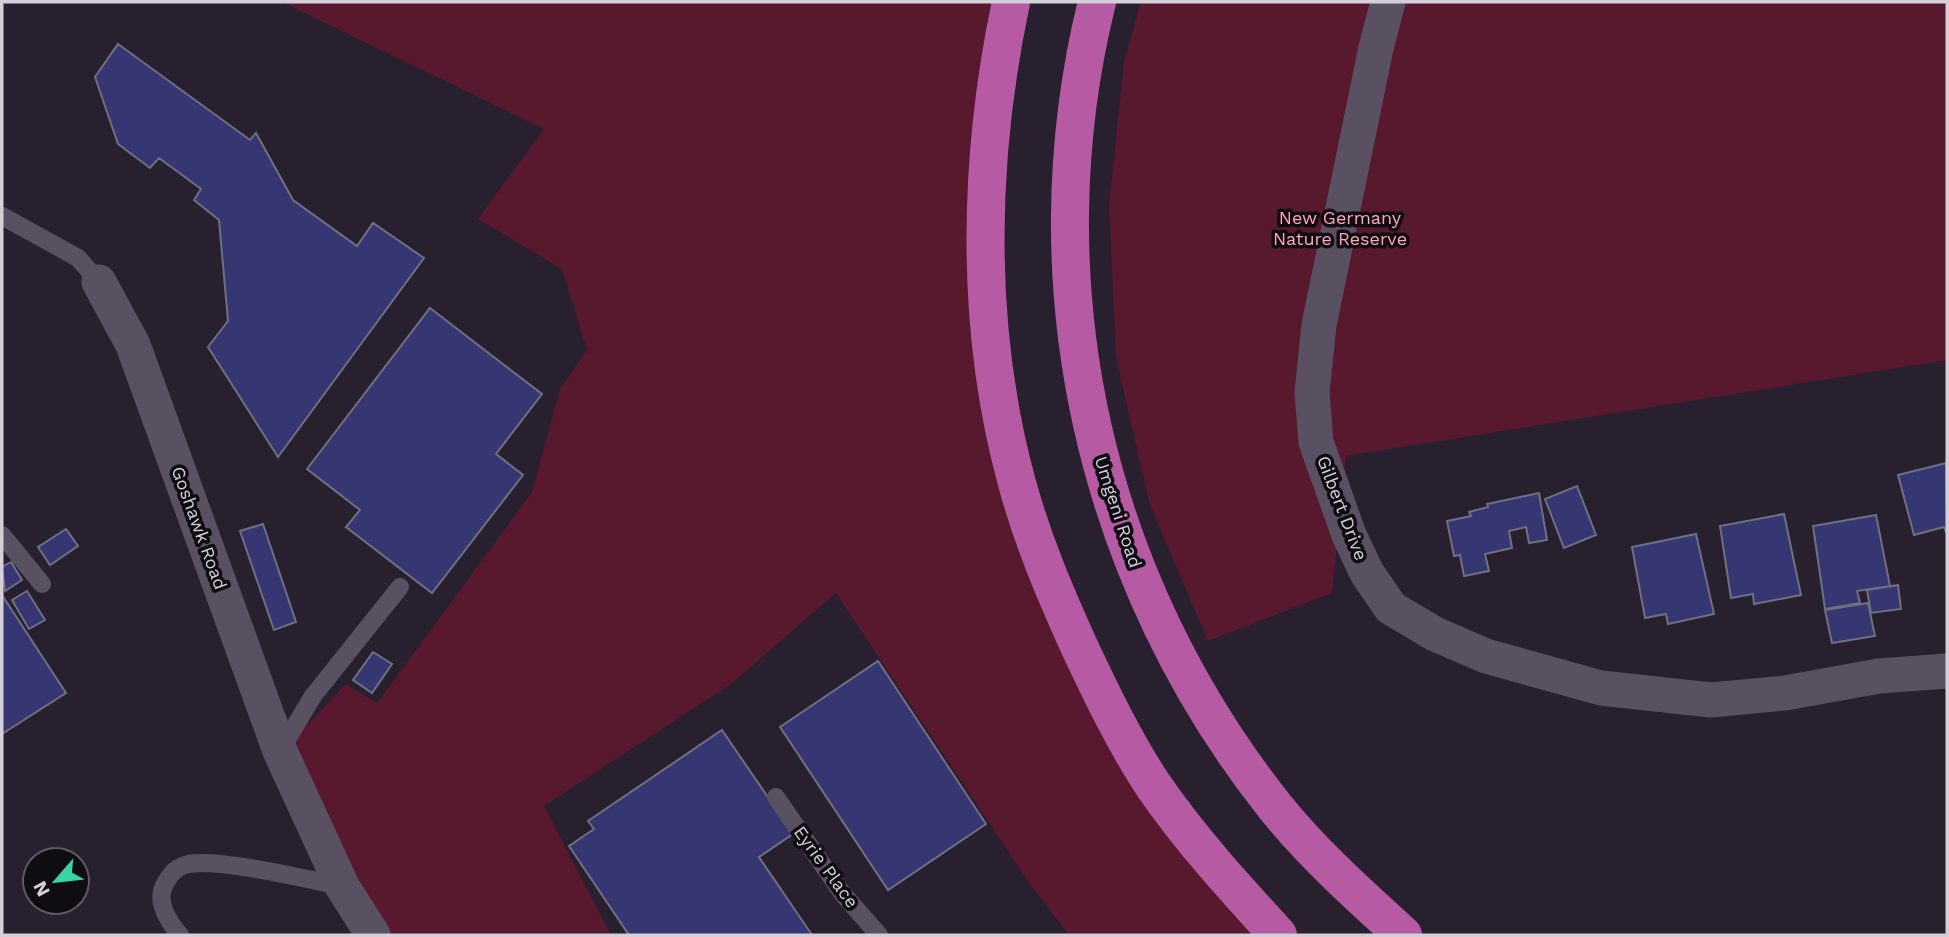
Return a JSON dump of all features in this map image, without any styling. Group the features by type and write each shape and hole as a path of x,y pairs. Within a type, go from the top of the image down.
{"highway":[{"path":"1011,2 993,103 986,178 986,267 990,337 1017,483 1059,600 1102,696 1121,729 1153,784 1206,856 1278,935"},
{"name":"Umgeni Road","path":"1097,2 1075,115 1069,228 1077,349 1095,440 1119,524 1148,601 1167,640 1230,747 1304,839 1403,935"}],"street":[{"name":"Gilbert Drive","path":"1388,2 1376,48 1319,325 1312,392 1316,442 1349,535 1367,573 1391,608 1435,634 1486,656 1601,688 1712,699 1785,693 1879,676 1947,671"},
{"name":"Goshawk Road","path":"99,282 133,345 280,751 342,886 373,935"}],"lane":[{"name":"Goshawk Road","path":"2,216 78,258 99,282"},
{"path":"2,535 42,584"},
{"path":"280,751 313,696 400,587"},
{"name":"Eyrie Place","path":"776,797 842,893 879,935"},
{"path":"180,935 161,904 161,889 173,870 188,864 216,864 342,886"}],"green space":[{"path":"282,2 1007,2 987,339 1100,698 1275,935 1069,935 1029,883 836,593 731,684 544,806 611,935 377,935 282,751 346,684 377,703 532,492 560,389 587,350 562,269 478,219 544,129"},
{"name":"New Germany Nature Reserve","path":"1141,2 1947,2 1947,360 1346,456 1332,593 1208,641 1150,505 1116,358 1109,204 1124,62"}],"building":[{"path":"118,44 250,140 256,133 293,200 357,246 373,223 424,258 278,457 208,347 228,321 219,220 194,200 201,189 159,158 150,168 118,144 95,77"},
{"path":"430,308 542,394 496,454 523,475 432,593 346,527 360,510 307,469"},
{"path":"1946,463 1947,534 1944,527 1914,535 1898,475"},
{"path":"1577,486 1596,535 1564,548 1545,499"},
{"path":"1539,493 1547,540 1529,543 1526,527 1509,531 1512,548 1485,554 1489,571 1464,576 1460,555 1454,556 1447,521 1471,516 1469,512 1488,507 1487,504"},
{"path":"1784,514 1801,595 1754,604 1753,594 1731,598 1720,526"},
{"path":"1876,515 1890,586 1857,591 1860,603 1825,609 1813,526"},
{"path":"263,524 296,622 274,630 240,531"},
{"path":"66,529 78,546 50,565 38,547"},
{"path":"1696,534 1714,614 1668,624 1666,614 1645,618 1632,547"},
{"path":"11,562 22,580 5,591 2,567"},
{"path":"1898,585 1901,609 1871,613 1867,590"},
{"path":"27,591 45,620 29,629 12,600"},
{"path":"2,595 66,693 2,734"},
{"path":"1868,603 1875,636 1832,643 1825,610"},
{"path":"373,652 392,664 372,693 353,680"},
{"path":"878,661 986,824 888,890 780,727"},
{"path":"722,730 793,834 759,857 812,935 629,935 569,846 594,829 588,821"}]}
